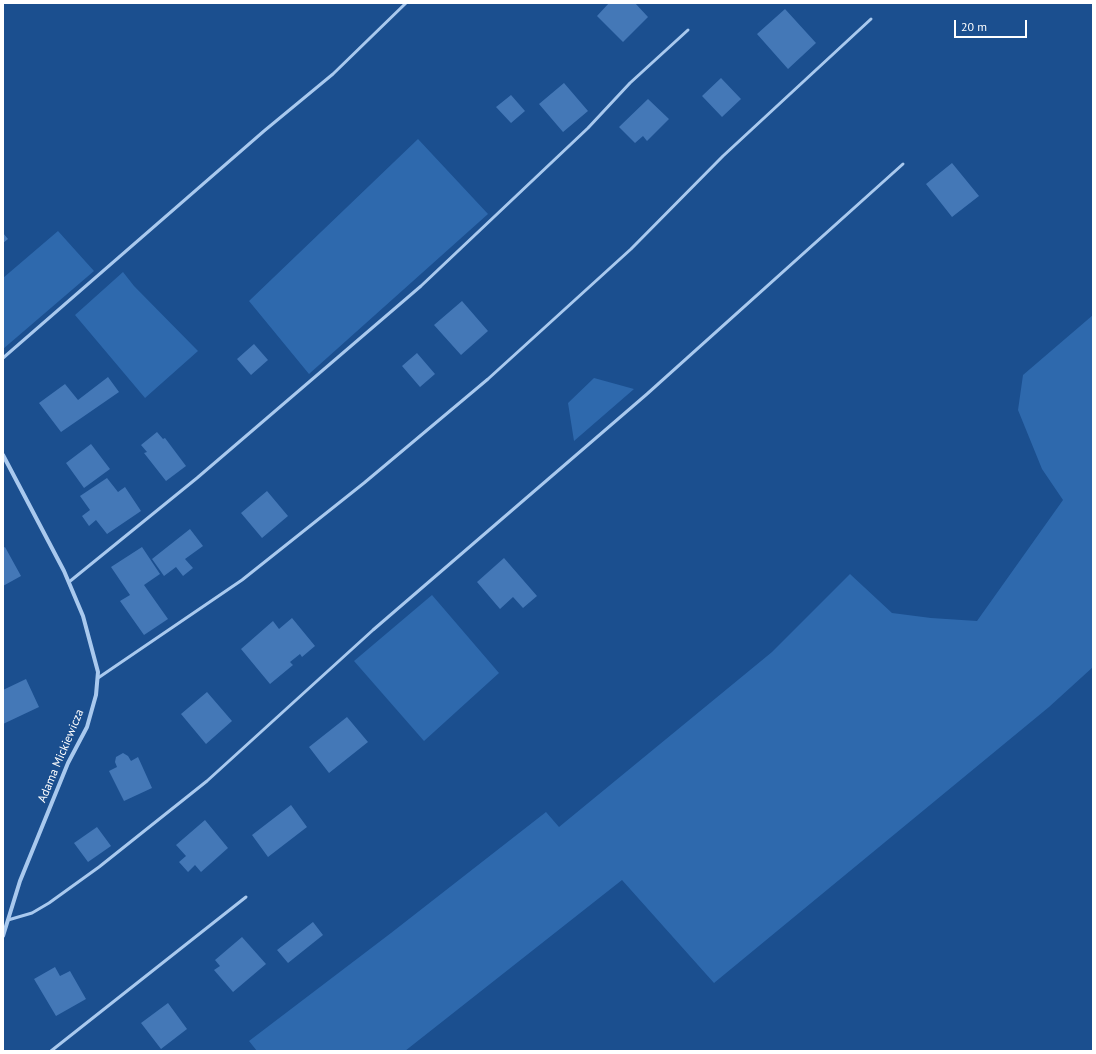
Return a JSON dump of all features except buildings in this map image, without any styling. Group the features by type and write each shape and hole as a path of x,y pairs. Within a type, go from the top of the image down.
{"street":[{"name":"Adama Mickiewicza","path":"3,455 69,582 83,616 94,653 98,678 96,696 87,727 68,763 20,881 3,936"}],"lane":[{"path":"3,358 264,131 333,74 406,3"},
{"path":"98,678 242,580 364,483 488,379 632,249 723,156 871,19"},
{"path":"69,582 203,473 421,286 582,133 630,83 688,30"},
{"path":"8,920 32,913 49,903 98,868 207,781 373,630 647,394 903,164"},
{"path":"51,1051 246,896"}],"shaded area":[{"path":"418,139 488,214 309,374 249,301"},
{"path":"58,231 94,271 3,349 3,278"},
{"path":"123,272 134,286 198,351 145,398 75,315"},
{"path":"1093,315 1093,667 1049,707 714,983 622,880 405,1051 257,1051 249,1041 546,812 559,827 772,652 850,574 892,613 931,618 977,621 1063,500 1042,469 1018,410 1023,375"},
{"path":"594,378 634,389 574,441 568,403"},
{"path":"432,595 499,673 424,741 354,661"}]}
